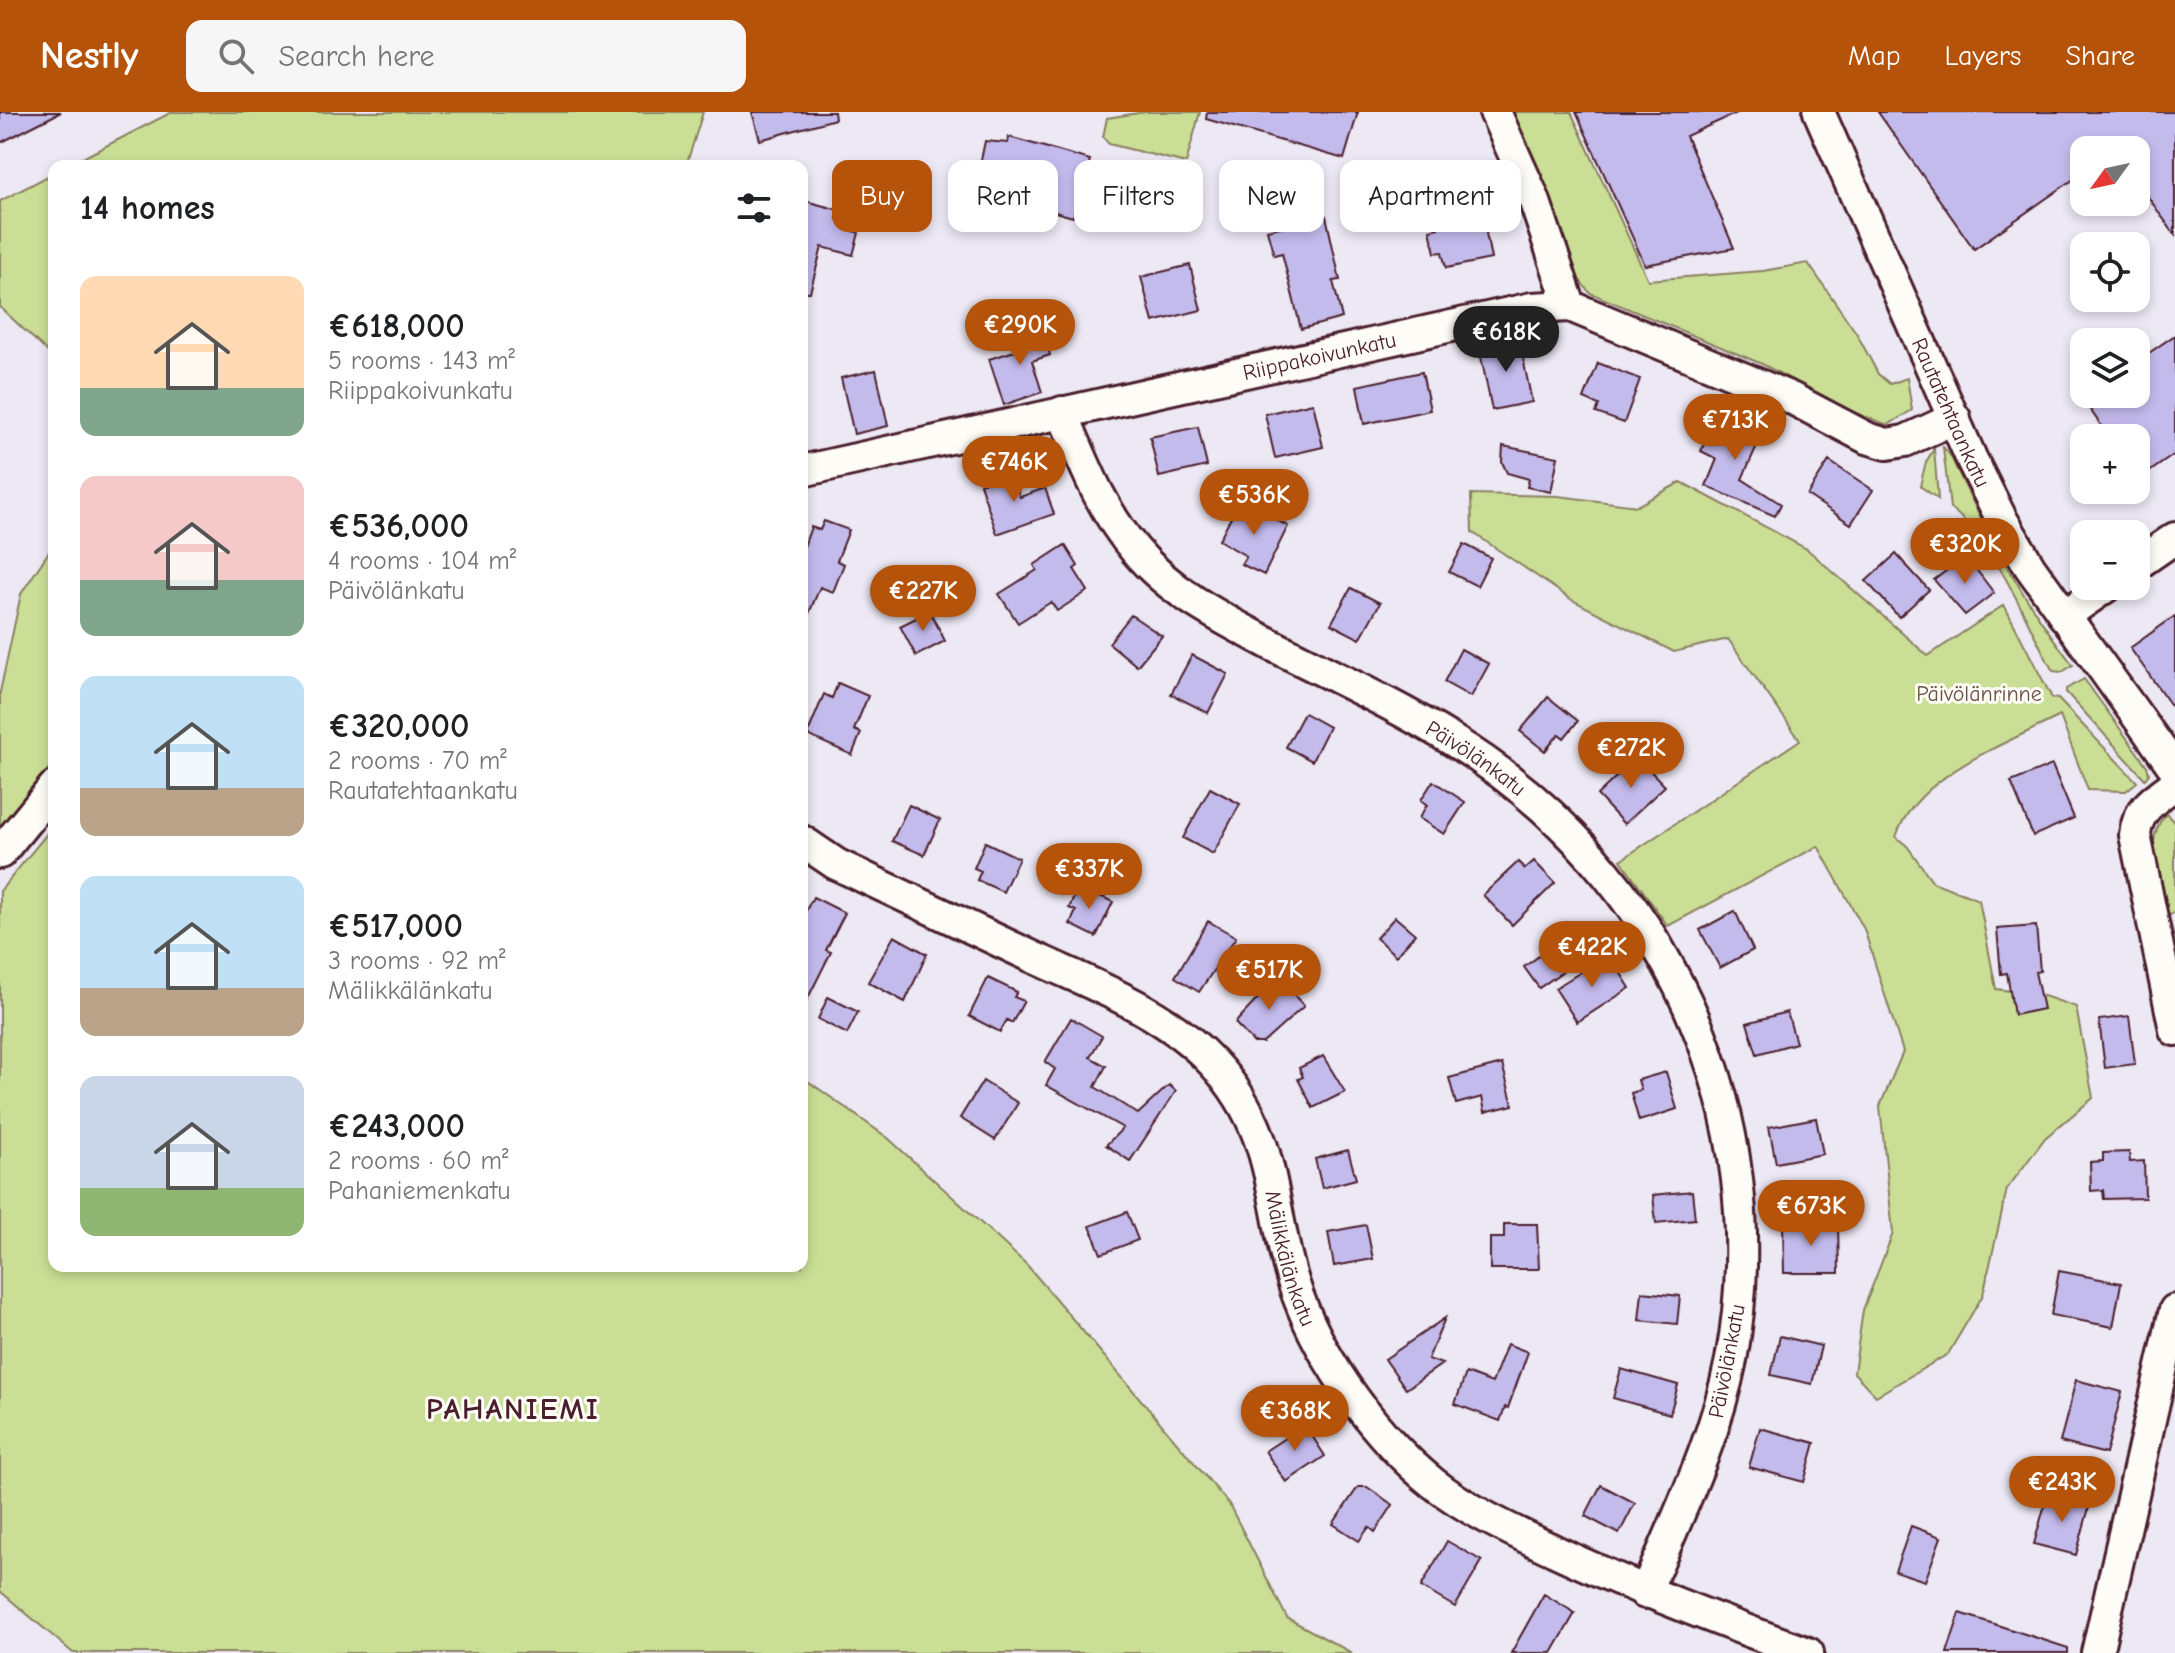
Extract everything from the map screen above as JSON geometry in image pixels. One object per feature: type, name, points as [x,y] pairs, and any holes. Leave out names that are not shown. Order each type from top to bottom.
[{"type":"street","points":[[1495,112],[1534,199],[1570,306]]},
{"type":"street","name":"Rautatehtaankatu","points":[[1819,112],[2001,518],[2064,616],[2175,769]]},
{"type":"street","name":"Riippakoivunkatu","points":[[808,470],[1532,308],[1570,306],[1791,398],[1877,441],[1905,441],[1955,418]]},
{"type":"street","name":"Päivölänkatu","points":[[1062,412],[1105,508],[1157,573],[1223,620],[1428,726],[1514,783],[1576,838],[1612,879],[1672,969],[1711,1063],[1734,1151],[1742,1234],[1740,1286],[1730,1362],[1720,1408],[1645,1593]]},
{"type":"street","points":[[2150,555],[2175,538]]},
{"type":"street","points":[[2064,616],[2087,600]]},
{"type":"street","points":[[2175,784],[2146,805],[2139,817],[2135,835],[2175,1030]]},
{"type":"street","points":[[0,853],[48,794]]},
{"type":"street","name":"Mälikkälänkatu","points":[[808,845],[836,864],[1141,1008],[1189,1040],[1231,1084],[1257,1131],[1268,1159],[1291,1277],[1300,1302],[1336,1370],[1382,1433],[1407,1460],[1467,1507],[1645,1593],[1808,1653]]},
{"type":"street","points":[[2097,1653],[2175,1310]]},
{"type":"green space","points":[[172,112],[703,112],[688,160],[79,160]]},
{"type":"green space","points":[[1145,112],[1200,112],[1187,160],[1174,160],[1109,144],[1103,137],[1107,118]]},
{"type":"green space","points":[[1510,112],[1571,112],[1648,280],[1763,271],[1808,263],[1857,334],[1878,374],[1890,384],[1907,378],[1912,410],[1888,425],[1850,411],[1762,364],[1590,293],[1574,273]]},
{"type":"green space","points":[[48,176],[48,352],[0,307],[0,201]]},
{"type":"green space","points":[[1943,447],[2020,588],[2073,665],[2062,672],[2053,671],[2009,584],[1982,541],[1950,508]]},
{"type":"green space","points":[[1934,449],[1938,499],[1920,486],[1926,462]]},
{"type":"green space","name":"Päivölänrinne","points":[[1681,482],[1807,549],[1928,656],[2004,605],[2052,698],[2058,699],[2137,782],[2126,791],[2088,790],[2060,716],[1990,750],[1942,779],[1922,796],[1907,815],[1896,837],[1907,846],[1933,882],[1979,900],[1996,989],[2041,995],[2076,1007],[2093,1098],[2045,1138],[2007,1189],[1983,1295],[1948,1354],[1876,1396],[1854,1373],[1863,1310],[1893,1233],[1880,1106],[1903,1052],[1864,929],[1818,846],[1668,926],[1621,860],[1800,740],[1728,639],[1674,652],[1572,600],[1472,532],[1471,494],[1558,496],[1637,506]]},
{"type":"green space","points":[[48,553],[48,769],[0,834],[0,692],[21,594]]},
{"type":"green space","points":[[2084,679],[2147,766],[2149,774],[2145,779],[2066,692],[2066,689]]},
{"type":"green space","points":[[2166,814],[2175,823],[2175,912],[2167,917],[2153,850],[2159,825]]},
{"type":"green space","points":[[48,832],[48,1272],[808,1272],[808,1081],[888,1138],[1027,1265],[1229,1504],[1287,1618],[1352,1653],[73,1653],[0,1591],[0,891]]},
{"type":"building","points":[[0,112],[61,112],[0,143]]},
{"type":"building","points":[[752,112],[834,112],[835,119],[760,140]]},
{"type":"building","points":[[1207,112],[1358,112],[1344,159],[1206,119]]},
{"type":"building","points":[[1576,112],[1739,112],[1686,136],[1734,248],[1645,265]]},
{"type":"building","points":[[1878,112],[2175,112],[2175,235],[2150,200],[2150,136],[2070,136],[2070,182],[1974,249]]},
{"type":"building","points":[[1009,137],[1090,160],[1074,160],[1073,217],[1058,213],[1058,160],[981,160],[985,141],[1008,143]]},
{"type":"building","points":[[808,202],[832,208],[832,232],[859,233],[853,255],[822,247],[808,292]]},
{"type":"building","points":[[1324,216],[1340,280],[1333,281],[1342,318],[1301,329],[1282,253],[1274,255],[1268,232],[1324,232]]},
{"type":"building","points":[[1430,232],[1486,232],[1491,259],[1446,268],[1442,252],[1435,253]]},
{"type":"building","points":[[1190,265],[1201,310],[1153,322],[1141,277]]},
{"type":"building","points":[[1041,326],[1050,355],[1032,361],[1042,392],[1004,405],[989,359],[1018,350],[1013,335]]},
{"type":"building","points":[[2175,335],[2175,454],[2150,471],[2150,424],[2100,424],[2089,408],[2150,408],[2150,352]]},
{"type":"building","points":[[1519,339],[1532,402],[1492,410],[1479,347]]},
{"type":"building","points":[[1598,363],[1640,379],[1624,423],[1596,413],[1599,405],[1584,399]]},
{"type":"building","points":[[876,370],[888,426],[854,434],[841,378]]},
{"type":"building","points":[[1422,372],[1430,410],[1364,424],[1357,386]]},
{"type":"building","points":[[1313,403],[1323,447],[1275,458],[1265,414]]},
{"type":"building","points":[[1718,413],[1763,432],[1742,479],[1781,504],[1775,516],[1706,486],[1717,459],[1701,451]]},
{"type":"building","points":[[1198,427],[1207,466],[1159,477],[1150,437]]},
{"type":"building","points":[[1503,446],[1558,457],[1551,492],[1527,487],[1529,479],[1507,473],[1502,462]]},
{"type":"building","points":[[1829,461],[1873,490],[1851,524],[1807,495]]},
{"type":"building","points":[[1011,473],[1020,497],[1045,488],[1054,514],[997,534],[980,484]]},
{"type":"building","points":[[1239,501],[1288,526],[1264,575],[1241,564],[1246,556],[1219,540]]},
{"type":"building","points":[[824,521],[849,530],[837,561],[844,564],[833,592],[820,587],[808,616],[808,535],[811,527],[820,530]]},
{"type":"building","points":[[1464,544],[1491,558],[1477,586],[1449,572]]},
{"type":"building","points":[[1065,545],[1078,566],[1074,569],[1088,591],[1057,611],[1051,602],[1018,623],[999,594],[1037,570],[1034,565]]},
{"type":"building","points":[[1896,554],[1929,590],[1899,617],[1866,581]]},
{"type":"building","points":[[1966,556],[1994,593],[1965,615],[1934,580]]},
{"type":"building","points":[[1351,588],[1380,603],[1360,639],[1331,624]]},
{"type":"building","points":[[930,611],[945,641],[916,656],[900,626]]},
{"type":"building","points":[[1131,615],[1162,636],[1137,666],[1109,643]]},
{"type":"building","points":[[2175,616],[2175,711],[2130,648]]},
{"type":"building","points":[[1461,649],[1489,664],[1471,697],[1444,682]]},
{"type":"building","points":[[1192,655],[1228,674],[1208,713],[1171,694]]},
{"type":"building","points":[[838,683],[868,696],[854,730],[861,733],[852,755],[808,735],[824,694],[832,698]]},
{"type":"building","points":[[1548,697],[1578,721],[1564,738],[1559,734],[1545,751],[1520,731]]},
{"type":"building","points":[[1304,713],[1329,727],[1312,761],[1286,747]]},
{"type":"building","points":[[1637,757],[1665,786],[1624,824],[1597,795]]},
{"type":"building","points":[[2052,765],[2074,818],[2033,836],[2011,782]]},
{"type":"building","points":[[1433,781],[1465,802],[1444,834],[1419,818],[1427,805],[1421,800]]},
{"type":"building","points":[[1210,788],[1240,804],[1213,854],[1183,838]]},
{"type":"building","points":[[909,805],[940,820],[924,855],[892,841]]},
{"type":"building","points":[[985,842],[1019,858],[1003,892],[977,880],[981,871],[974,868]]},
{"type":"building","points":[[1534,861],[1555,883],[1512,925],[1483,895],[1518,862],[1525,869]]},
{"type":"building","points":[[1079,886],[1113,902],[1096,937],[1070,924],[1076,911],[1069,908]]},
{"type":"building","points":[[813,897],[845,913],[826,950],[831,952],[808,998],[808,907]]},
{"type":"building","points":[[1735,911],[1753,950],[1720,968],[1700,930]]},
{"type":"building","points":[[1395,917],[1415,934],[1396,956],[1376,938]]},
{"type":"building","points":[[1208,921],[1236,937],[1199,992],[1175,977]]},
{"type":"building","points":[[2036,926],[2040,971],[2035,972],[2043,1009],[2014,1015],[2007,973],[2001,974],[1997,929]]},
{"type":"building","points":[[894,936],[927,954],[905,1002],[868,982]]},
{"type":"building","points":[[1550,948],[1566,969],[1539,988],[1524,967]]},
{"type":"building","points":[[1604,958],[1610,967],[1615,964],[1630,988],[1577,1022],[1555,988]]},
{"type":"building","points":[[1278,977],[1304,1006],[1263,1043],[1254,1043],[1235,1023]]},
{"type":"building","points":[[988,978],[1017,992],[1014,997],[1024,1001],[1012,1023],[1007,1020],[1000,1032],[969,1016]]},
{"type":"building","points":[[828,997],[858,1012],[847,1034],[818,1019]]},
{"type":"building","points":[[1787,1012],[1796,1043],[1757,1054],[1747,1023]]},
{"type":"building","points":[[2129,1016],[2135,1064],[2105,1068],[2099,1020]]},
{"type":"building","points":[[1071,1018],[1102,1036],[1090,1057],[1106,1066],[1095,1087],[1138,1114],[1169,1085],[1176,1091],[1130,1161],[1106,1145],[1123,1128],[1046,1085],[1055,1069],[1045,1062]]},
{"type":"building","points":[[1323,1056],[1345,1092],[1313,1108],[1298,1079],[1303,1077],[1299,1068]]},
{"type":"building","points":[[1502,1064],[1513,1105],[1485,1112],[1482,1097],[1456,1104],[1449,1078]]},
{"type":"building","points":[[1666,1072],[1677,1109],[1639,1121],[1631,1093],[1641,1090],[1638,1080]]},
{"type":"building","points":[[983,1081],[1018,1103],[995,1140],[960,1118]]},
{"type":"building","points":[[1816,1118],[1823,1154],[1776,1163],[1769,1127]]},
{"type":"building","points":[[1348,1150],[1356,1179],[1322,1188],[1315,1159]]},
{"type":"building","points":[[2129,1152],[2130,1162],[2144,1161],[2145,1198],[2104,1199],[2103,1190],[2091,1191],[2090,1162],[2103,1161],[2103,1153]]},
{"type":"building","points":[[1692,1191],[1695,1219],[1656,1223],[1653,1195]]},
{"type":"building","points":[[1127,1212],[1138,1240],[1101,1254],[1090,1226]]},
{"type":"building","points":[[1838,1223],[1839,1273],[1784,1273],[1783,1224]]},
{"type":"building","points":[[1504,1224],[1537,1224],[1539,1269],[1490,1269],[1490,1238],[1504,1238]]},
{"type":"building","points":[[1366,1225],[1373,1259],[1334,1266],[1328,1232]]},
{"type":"building","points":[[2059,1271],[2121,1283],[2113,1327],[2051,1315]]},
{"type":"building","points":[[1642,1292],[1680,1296],[1677,1324],[1639,1320]]},
{"type":"building","points":[[1445,1318],[1428,1359],[1442,1364],[1406,1389],[1385,1359]]},
{"type":"building","points":[[1780,1336],[1821,1346],[1812,1384],[1771,1375]]},
{"type":"building","points":[[1507,1344],[1528,1352],[1508,1408],[1505,1407],[1500,1421],[1455,1404],[1466,1373],[1492,1383]]},
{"type":"building","points":[[1621,1369],[1678,1385],[1670,1414],[1613,1398]]},
{"type":"building","points":[[2076,1380],[2122,1392],[2106,1454],[2060,1442]]},
{"type":"building","points":[[1305,1425],[1325,1456],[1286,1482],[1265,1451]]},
{"type":"building","points":[[1760,1428],[1815,1443],[1804,1482],[1749,1467]]},
{"type":"building","points":[[1601,1485],[1635,1503],[1619,1534],[1585,1516]]},
{"type":"building","points":[[1358,1487],[1367,1487],[1393,1505],[1375,1532],[1369,1527],[1359,1541],[1333,1524]]},
{"type":"building","points":[[2048,1493],[2090,1504],[2076,1555],[2034,1544]]},
{"type":"building","points":[[1911,1526],[1941,1537],[1925,1581],[1895,1571]]},
{"type":"building","points":[[1447,1541],[1482,1561],[1455,1607],[1421,1587]]},
{"type":"building","points":[[1544,1594],[1575,1613],[1552,1653],[1511,1653]]},
{"type":"building","points":[[1960,1613],[2068,1648],[2068,1653],[1947,1653]]},
{"type":"district","name":"PAHANIEMI","points":[[513,1409]]}]
